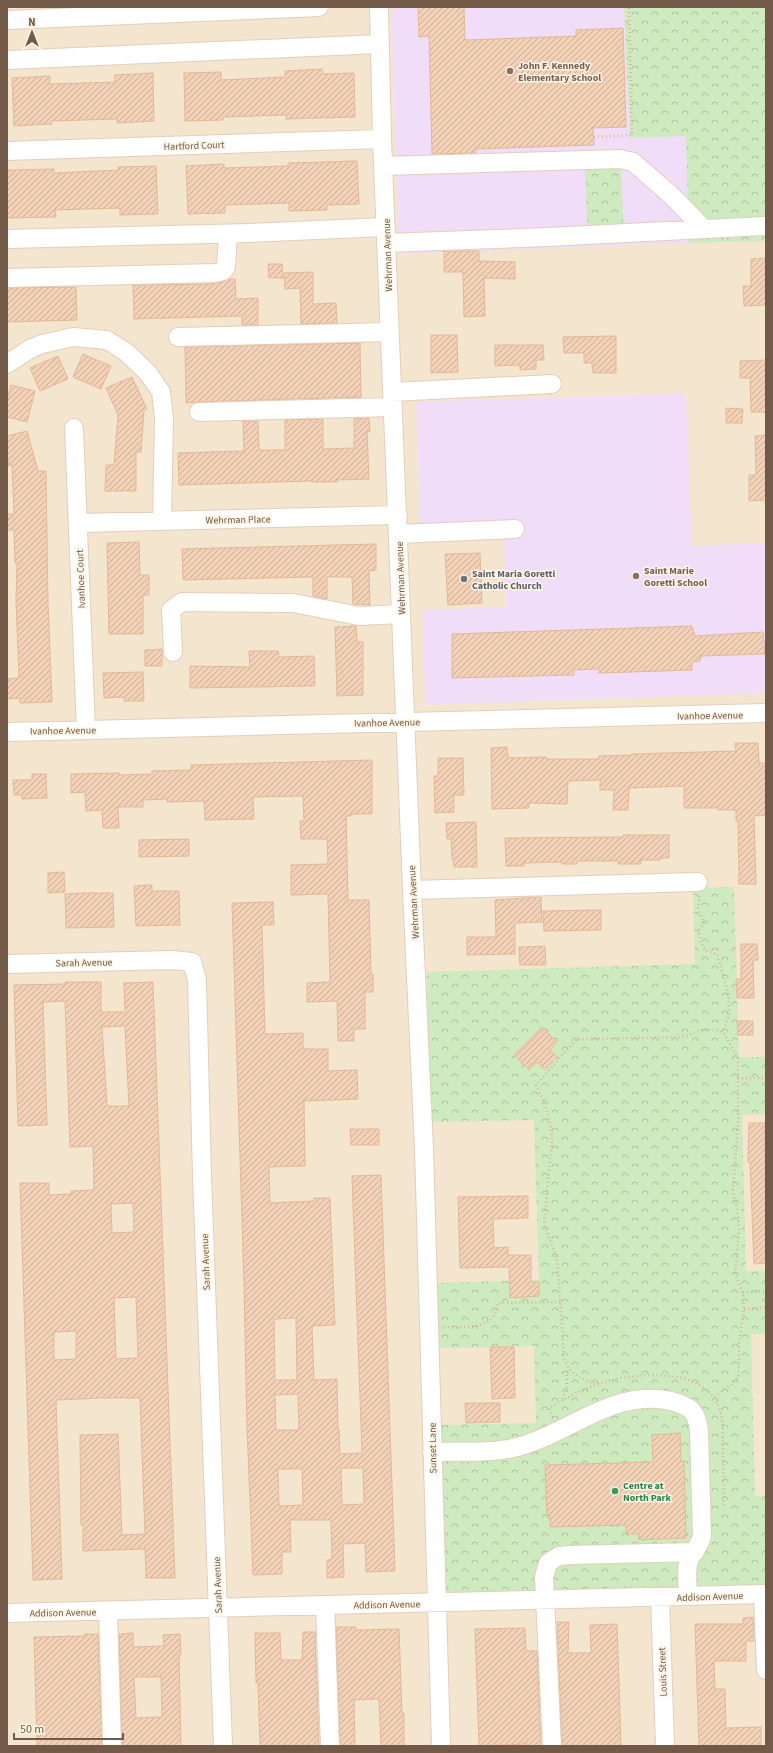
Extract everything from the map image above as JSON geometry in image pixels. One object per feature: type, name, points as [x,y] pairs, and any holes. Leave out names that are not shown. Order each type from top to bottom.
[{"type":"street","points":[[7,20],[319,7]]},
{"type":"street","name":"Wehrman Avenue","points":[[380,7],[383,166],[424,1149]]},
{"type":"street","points":[[7,60],[380,44]]},
{"type":"street","name":"Hartford Court","points":[[7,151],[382,139]]},
{"type":"street","points":[[383,166],[620,159],[633,162],[672,196],[704,229]]},
{"type":"street","points":[[7,239],[228,234],[548,237],[766,226]]},
{"type":"street","points":[[7,278],[216,273],[223,271],[226,268],[228,234]]},
{"type":"street","points":[[178,338],[390,332]]},
{"type":"street","points":[[7,364],[30,349],[42,344],[73,338],[107,340],[126,352],[148,373],[161,392],[164,418],[162,521]]},
{"type":"street","points":[[199,412],[393,400],[552,384]]},
{"type":"street","name":"Ivanhoe Court","points":[[74,428],[86,730]]},
{"type":"street","name":"Wehrman Place","points":[[78,523],[398,515]]},
{"type":"street","points":[[398,534],[516,529]]},
{"type":"street","points":[[173,652],[171,610],[182,602],[293,603],[359,616],[401,614]]},
{"type":"street","name":"Ivanhoe Avenue","points":[[7,732],[766,713]]},
{"type":"street","points":[[412,890],[698,882]]},
{"type":"street","name":"Sarah Avenue","points":[[7,964],[172,960],[192,962],[197,980],[202,1184],[223,1746]]},
{"type":"street","name":"Sunset Lane","points":[[424,1149],[440,1746]]},
{"type":"street","points":[[432,1452],[515,1448],[532,1443],[612,1405],[631,1401],[649,1399],[666,1400],[688,1407],[695,1413],[698,1426],[702,1536],[700,1544],[690,1559],[687,1568],[688,1596]]},
{"type":"street","points":[[552,1746],[544,1576],[546,1568],[553,1559],[559,1556],[695,1552]]},
{"type":"street","points":[[764,1594],[766,1670]]},
{"type":"street","name":"Addison Avenue","points":[[7,1613],[764,1594]]},
{"type":"street","name":"Louis Street","points":[[660,1597],[664,1746]]},
{"type":"street","points":[[325,1605],[330,1746]]},
{"type":"street","points":[[108,1610],[112,1746]]},
{"type":"path","points":[[594,136],[632,135],[630,7]]},
{"type":"path","points":[[698,882],[701,892],[698,908],[704,924],[699,930],[700,941],[706,951],[717,954],[729,997],[729,1016],[723,1032]]},
{"type":"path","points":[[562,1401],[567,1387],[567,1367],[562,1349],[561,1302],[557,1259],[544,1224],[552,1141],[551,1127],[544,1101],[536,1085],[578,1039],[685,1037],[699,1030],[711,1028],[723,1032],[738,1058],[738,1123],[733,1192],[738,1214],[739,1230],[735,1274],[742,1293],[744,1309],[739,1342],[740,1366],[738,1377],[732,1385],[714,1398]]},
{"type":"path","points":[[738,1078],[766,1078]]},
{"type":"path","points":[[742,1293],[766,1291]]},
{"type":"path","points":[[429,1327],[468,1326],[482,1324],[491,1320],[496,1314],[498,1303],[561,1302]]},
{"type":"path","points":[[744,1309],[766,1307]]},
{"type":"path","points":[[567,1367],[582,1380],[599,1384]]},
{"type":"shaded area","points":[[7,7],[766,7],[766,1746],[7,1746]]},
{"type":"shaded area","name":"John F. Kennedy Elementary School","points":[[391,7],[624,7],[630,137],[686,136],[689,243],[399,254]]},
{"type":"shaded area","name":"Saint Marie Goretti School","points":[[686,393],[692,546],[766,543],[766,693],[425,705],[422,610],[506,607],[504,539],[421,542],[416,402]]},
{"type":"green space","points":[[624,7],[766,7],[766,241],[689,243],[686,136],[630,138]]},
{"type":"green space","points":[[621,167],[624,239],[588,240],[585,169]]},
{"type":"green space","points":[[734,887],[739,1057],[766,1057],[766,1114],[742,1115],[746,1271],[766,1271],[766,1334],[751,1334],[755,1496],[766,1496],[766,1585],[446,1594],[441,1425],[536,1423],[534,1346],[438,1348],[436,1283],[539,1280],[534,1120],[431,1122],[427,972],[695,964],[693,888]]},
{"type":"building","points":[[418,7],[464,7],[465,40],[576,36],[576,30],[623,28],[626,127],[593,128],[594,145],[476,149],[476,153],[432,154],[429,36],[419,37]]},
{"type":"building","points":[[322,69],[323,74],[354,73],[355,117],[286,119],[286,115],[223,117],[223,120],[185,121],[184,73],[221,72],[221,80],[285,77],[285,71]]},
{"type":"building","points":[[153,73],[154,121],[117,123],[117,119],[51,121],[52,124],[14,126],[12,78],[50,76],[50,84],[115,82],[115,75]]},
{"type":"building","points":[[357,161],[359,204],[327,205],[327,210],[289,211],[289,203],[225,205],[225,213],[188,214],[186,166],[224,164],[224,168],[288,166],[288,163]]},
{"type":"building","points":[[156,166],[158,214],[120,215],[120,208],[55,210],[56,217],[7,218],[7,170],[54,169],[54,173],[119,170],[118,167]]},
{"type":"building","points":[[444,251],[479,251],[479,261],[515,262],[515,279],[484,278],[485,316],[464,317],[463,272],[444,272]]},
{"type":"building","points":[[766,258],[766,305],[744,306],[743,286],[751,286],[751,259]]},
{"type":"building","points":[[268,264],[282,264],[283,278],[269,278]]},
{"type":"building","points":[[313,272],[313,304],[336,303],[337,323],[301,324],[300,288],[285,289],[284,273]]},
{"type":"building","points":[[229,279],[235,279],[236,299],[258,298],[258,325],[242,325],[242,316],[134,319],[133,285],[215,284]]},
{"type":"building","points":[[76,287],[77,320],[7,322],[7,288]]},
{"type":"building","points":[[431,335],[457,335],[458,372],[431,373]]},
{"type":"building","points":[[616,336],[616,373],[593,373],[592,363],[584,363],[584,353],[564,353],[563,337]]},
{"type":"building","points":[[360,343],[361,397],[186,403],[185,347]]},
{"type":"building","points":[[495,345],[543,345],[544,360],[536,360],[536,369],[520,370],[520,365],[495,366]]},
{"type":"building","points":[[83,354],[111,366],[101,389],[73,377]]},
{"type":"building","points":[[58,356],[68,379],[40,391],[30,368]]},
{"type":"building","points":[[766,360],[766,412],[751,412],[750,378],[740,378],[740,361]]},
{"type":"building","points":[[132,377],[147,409],[144,410],[141,452],[136,452],[136,491],[105,491],[106,465],[114,465],[118,415],[106,388]]},
{"type":"building","points":[[11,385],[35,391],[27,422],[7,417],[7,400]]},
{"type":"building","points":[[726,408],[743,409],[742,423],[726,423]]},
{"type":"building","points":[[369,418],[370,431],[367,432],[369,479],[337,480],[337,482],[312,481],[179,485],[178,453],[244,451],[243,421],[258,421],[259,450],[285,450],[285,420],[323,419],[323,449],[354,448],[354,419]]},
{"type":"building","points":[[27,431],[38,471],[46,471],[48,604],[52,702],[20,703],[20,698],[7,699],[7,679],[19,678],[16,600],[17,563],[15,563],[14,530],[7,530],[7,514],[14,514],[12,465],[9,466],[7,456],[7,436]]},
{"type":"building","points":[[766,435],[766,500],[749,501],[749,475],[756,475],[755,436]]},
{"type":"building","points":[[139,542],[140,575],[149,575],[149,595],[143,595],[143,634],[109,634],[107,543]]},
{"type":"building","points":[[376,544],[376,570],[369,571],[370,605],[353,604],[352,577],[327,577],[327,599],[313,596],[313,577],[183,580],[182,549]]},
{"type":"building","name":"Saint Maria Goretti Catholic Church","points":[[480,553],[482,603],[448,605],[445,554]]},
{"type":"building","points":[[356,626],[357,642],[363,642],[363,695],[337,696],[335,627]]},
{"type":"building","points":[[692,626],[695,636],[763,632],[765,654],[701,656],[700,661],[692,662],[692,670],[599,673],[599,669],[574,670],[574,675],[452,678],[452,634]]},
{"type":"building","points":[[162,649],[162,666],[145,666],[145,650]]},
{"type":"building","points":[[249,651],[278,651],[279,657],[314,656],[315,686],[190,688],[190,666],[250,667]]},
{"type":"building","points":[[143,672],[144,701],[124,701],[124,697],[104,698],[103,673]]},
{"type":"building","points":[[735,743],[758,743],[759,763],[766,763],[766,815],[754,816],[756,884],[739,884],[738,821],[736,821],[736,810],[718,810],[718,808],[684,808],[684,786],[629,788],[628,810],[613,810],[614,790],[600,790],[600,780],[568,781],[567,804],[529,803],[529,808],[492,809],[491,748],[507,747],[508,758],[546,757],[546,759],[599,759],[599,756],[632,754],[736,751]]},
{"type":"building","points":[[438,758],[463,758],[464,795],[454,795],[454,812],[435,813],[434,776],[438,776]]},
{"type":"building","points":[[372,760],[372,814],[351,814],[351,816],[346,816],[348,900],[369,900],[371,974],[373,974],[373,992],[365,992],[365,1029],[354,1029],[354,1041],[338,1041],[337,1001],[307,1002],[307,983],[330,982],[328,894],[291,895],[291,865],[328,864],[327,839],[301,839],[300,821],[304,821],[303,796],[253,797],[254,819],[205,820],[204,801],[167,802],[167,799],[143,800],[143,807],[118,807],[119,828],[103,828],[102,810],[86,811],[85,792],[71,793],[71,774],[152,774],[152,771],[191,770],[191,765]]},
{"type":"building","points":[[32,774],[46,774],[47,798],[22,799],[22,795],[14,795],[13,780],[32,780]]},
{"type":"building","points":[[476,822],[477,867],[454,867],[451,839],[447,839],[446,823]]},
{"type":"building","points":[[623,835],[669,835],[669,858],[660,858],[660,860],[641,860],[641,864],[618,864],[618,861],[577,861],[577,864],[562,864],[562,862],[524,863],[524,866],[506,866],[505,838],[623,837]]},
{"type":"building","points":[[189,839],[189,856],[139,857],[139,840]]},
{"type":"building","points":[[64,872],[65,892],[48,893],[48,873]]},
{"type":"building","points":[[152,885],[152,891],[179,891],[180,925],[136,926],[134,886]]},
{"type":"building","points":[[113,893],[114,927],[66,928],[65,894]]},
{"type":"building","points":[[541,897],[542,922],[515,923],[515,954],[467,955],[467,937],[496,937],[495,900]]},
{"type":"building","points":[[273,902],[274,925],[262,925],[265,1034],[303,1033],[303,1049],[328,1049],[328,1071],[357,1070],[358,1099],[304,1101],[305,1166],[269,1167],[270,1203],[314,1201],[314,1198],[330,1198],[335,1325],[312,1326],[314,1380],[337,1379],[340,1454],[362,1453],[352,1176],[381,1175],[395,1571],[366,1572],[365,1543],[343,1544],[344,1577],[327,1578],[327,1560],[332,1559],[331,1520],[290,1520],[291,1552],[282,1552],[282,1574],[253,1575],[247,1427],[232,903]],"holes":[[[296,1318],[297,1380],[275,1380],[274,1319]],[[298,1394],[299,1430],[276,1430],[275,1395]],[[341,1468],[363,1468],[364,1504],[342,1505]],[[278,1469],[302,1469],[303,1505],[279,1506]]]},
{"type":"building","points":[[601,910],[601,930],[544,931],[543,911]]},
{"type":"building","points":[[741,944],[757,944],[758,960],[753,960],[754,998],[737,998],[736,979],[741,979]]},
{"type":"building","points":[[545,946],[546,965],[520,965],[519,947]]},
{"type":"building","points":[[65,982],[101,982],[101,1012],[125,1012],[124,983],[153,982],[175,1578],[146,1578],[145,1549],[83,1551],[83,1525],[81,1525],[80,1435],[118,1434],[122,1535],[145,1534],[140,1398],[101,1398],[56,1400],[62,1579],[33,1580],[20,1183],[49,1183],[49,1195],[71,1194],[71,1191],[94,1190],[93,1146],[70,1147],[65,1001],[43,1002],[47,1125],[18,1126],[14,985],[65,984]],"holes":[[[125,1026],[129,1106],[107,1106],[102,1027]],[[133,1203],[134,1232],[112,1233],[111,1204]],[[136,1297],[138,1358],[116,1359],[114,1298]],[[76,1331],[76,1359],[54,1360],[54,1332]]]},
{"type":"building","points":[[737,1021],[753,1021],[753,1035],[738,1035]]},
{"type":"building","points":[[542,1027],[557,1042],[550,1050],[557,1057],[545,1069],[537,1062],[529,1070],[514,1055]]},
{"type":"building","points":[[749,1123],[765,1123],[766,1263],[754,1264],[750,1162],[748,1162]]},
{"type":"building","points":[[350,1129],[379,1129],[379,1145],[351,1145]]},
{"type":"building","points":[[528,1196],[528,1218],[493,1219],[494,1248],[508,1247],[508,1255],[531,1255],[531,1282],[539,1282],[539,1296],[510,1298],[509,1267],[460,1268],[458,1197]]},
{"type":"building","points":[[490,1347],[514,1347],[515,1398],[492,1399]]},
{"type":"building","points":[[465,1403],[500,1403],[500,1422],[466,1423]]},
{"type":"building","name":"Centre at North Park","points":[[680,1433],[681,1461],[684,1461],[686,1538],[639,1540],[639,1534],[626,1534],[626,1525],[550,1527],[550,1516],[547,1516],[545,1465],[653,1462],[652,1435]]},
{"type":"building","points":[[753,1617],[754,1641],[746,1641],[746,1661],[714,1661],[715,1689],[725,1689],[726,1728],[761,1727],[761,1746],[699,1746],[695,1624],[743,1624],[743,1618]]},
{"type":"building","points":[[557,1622],[569,1622],[568,1653],[591,1653],[590,1625],[617,1624],[621,1746],[562,1746]]},
{"type":"building","points":[[336,1627],[356,1627],[356,1630],[399,1629],[402,1713],[404,1713],[404,1746],[381,1746],[379,1699],[354,1700],[355,1746],[340,1746]]},
{"type":"building","points":[[525,1628],[526,1651],[537,1651],[541,1746],[528,1746],[528,1744],[479,1746],[475,1629]]},
{"type":"building","points":[[303,1632],[315,1632],[319,1746],[260,1746],[258,1683],[256,1683],[255,1633],[280,1633],[281,1660],[302,1660]]},
{"type":"building","points":[[133,1633],[133,1647],[164,1646],[163,1635],[180,1634],[181,1746],[122,1746],[119,1634]],"holes":[[[134,1677],[161,1677],[162,1717],[136,1718]]]},
{"type":"building","points":[[85,1634],[98,1634],[102,1746],[37,1746],[34,1637],[85,1636]]},
{"type":"place","name":"John F. Kennedy Elementary School","points":[[510,71]]},
{"type":"place","name":"Saint Marie Goretti School","points":[[636,576]]},
{"type":"place","name":"Saint Maria Goretti Catholic Church","points":[[464,579]]},
{"type":"place","name":"Centre at North Park","points":[[615,1491]]}]
